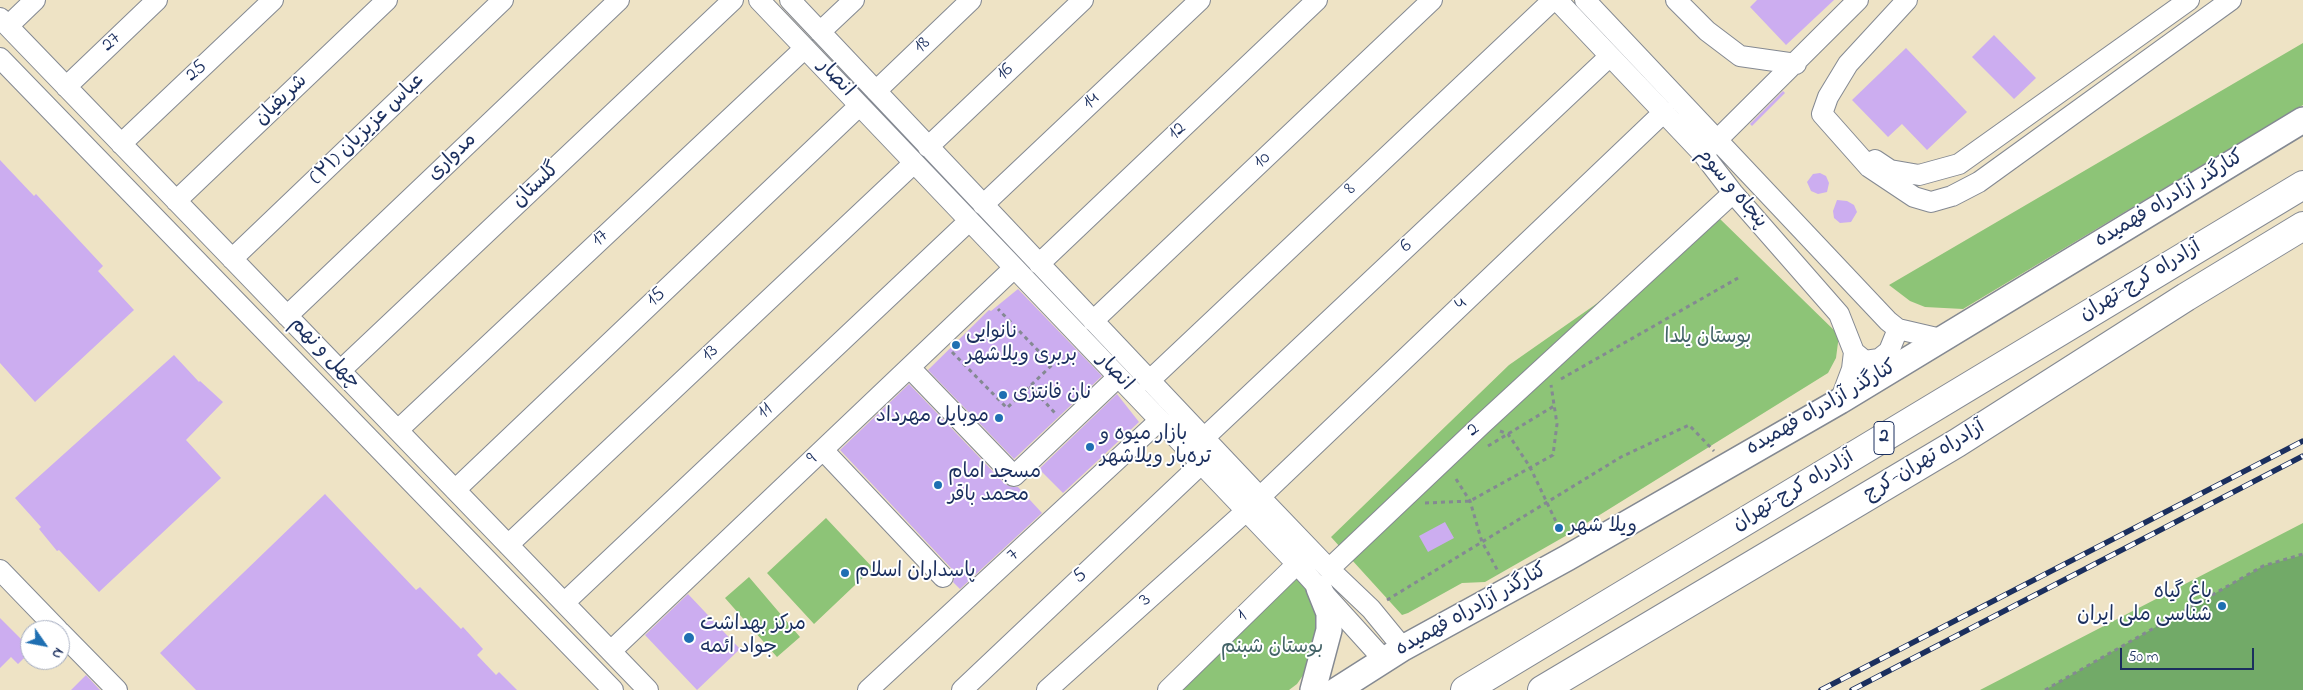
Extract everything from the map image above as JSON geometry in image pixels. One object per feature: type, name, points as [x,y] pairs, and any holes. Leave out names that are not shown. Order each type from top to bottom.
[{"type":"highway","name":"آزادراه کرج-تهران","points":[[1465,690],[2303,184]]},
{"type":"highway","name":"آزادراه تهران-کرج","points":[[1542,690],[1957,443],[2186,297],[2303,226]]},
{"type":"main road","name":"کنارگذر آزادراه فهمیده","points":[[1337,690],[1394,654],[1567,558],[1726,464],[1840,401],[2303,120]]},
{"type":"main road","points":[[1313,690],[1329,630],[1329,613],[1324,579]]},
{"type":"street","points":[[4,22],[35,0]]},
{"type":"street","name":"27","points":[[66,87],[157,0]]},
{"type":"street","name":"25","points":[[121,144],[273,0]]},
{"type":"street","name":"شریفیان","points":[[176,201],[387,0]]},
{"type":"street","name":"عباس عزیزیان (۲۱)","points":[[232,259],[503,0]]},
{"type":"street","name":"مدواری","points":[[287,316],[619,0]]},
{"type":"street","name":"گلستان","points":[[340,371],[733,0]]},
{"type":"street","name":"انصار","points":[[759,0],[1200,465],[1297,564],[1371,609],[1394,654]]},
{"type":"street","name":"انصار","points":[[790,0],[1260,497],[1324,579],[1394,654]]},
{"type":"street","points":[[820,32],[854,0]]},
{"type":"street","name":"18","points":[[876,91],[971,0]]},
{"type":"street","name":"16","points":[[928,147],[1084,0]]},
{"type":"street","name":"14","points":[[983,205],[1200,0]]},
{"type":"street","name":"12","points":[[1039,264],[1317,0]]},
{"type":"street","name":"10","points":[[1093,321],[1432,0]]},
{"type":"street","name":"8","points":[[1149,381],[1552,0]]},
{"type":"street","name":"پنجاه و سوم","points":[[1557,0],[1703,154],[1732,193],[1839,314],[1854,352]]},
{"type":"street","name":"پنجاه و سوم","points":[[1585,0],[1898,330]]},
{"type":"street","points":[[1676,0],[1707,31],[1740,56],[1796,64]]},
{"type":"street","points":[[1703,154],[1796,64],[1858,0]]},
{"type":"street","points":[[1907,0],[1848,64],[1828,97],[1822,114],[1869,167],[1914,197],[1931,202],[1952,196],[1979,182],[2231,0]]},
{"type":"street","points":[[1841,136],[1890,170],[1919,175],[1958,164],[2189,0]]},
{"type":"street","name":"چهل و نهم","points":[[4,22],[648,690]]},
{"type":"street","name":"17","points":[[398,430],[805,48]]},
{"type":"street","name":"6","points":[[1204,438],[1610,56]]},
{"type":"street","name":"چهل و نهم","points":[[0,58],[612,690]]},
{"type":"street","name":"15","points":[[456,490],[860,106]]},
{"type":"street","name":"4","points":[[1260,497],[1664,112]]},
{"type":"street","name":"13","points":[[508,545],[914,163]]},
{"type":"street","name":"2","points":[[1324,579],[1481,424],[1732,193]]},
{"type":"street","name":"11","points":[[564,603],[969,221]]},
{"type":"street","name":"9","points":[[611,652],[1014,268]]},
{"type":"street","points":[[1854,352],[1865,361],[1879,359],[1889,351],[1898,330],[1941,339]]},
{"type":"street","points":[[1840,401],[1852,369],[1854,352]]},
{"type":"street","points":[[910,368],[1014,476],[1118,377]]},
{"type":"street","name":"7","points":[[868,690],[1159,421]]},
{"type":"street","points":[[823,450],[944,577]]},
{"type":"street","name":"5","points":[[962,690],[1200,465]]},
{"type":"street","name":"3","points":[[1047,690],[1245,512]]},
{"type":"street","name":"1","points":[[1168,690],[1297,564]]},
{"type":"street","points":[[0,570],[48,620]]},
{"type":"street","points":[[70,642],[117,690]]},
{"type":"path","points":[[1424,498],[1416,503],[1470,501],[1553,455],[1557,424],[1550,385],[1738,278]]},
{"type":"path","points":[[940,339],[1007,408],[1052,365],[986,295]]},
{"type":"path","points":[[1030,386],[1067,426]]},
{"type":"path","points":[[1486,448],[1554,406]]},
{"type":"path","points":[[1481,424],[1508,434],[1530,467],[1559,528]]},
{"type":"path","points":[[1371,609],[1621,457],[1690,424],[1726,464]]},
{"type":"path","points":[[1448,484],[1456,479],[1459,470]]},
{"type":"path","points":[[1456,479],[1470,501],[1482,542],[1499,574]]},
{"type":"path","points":[[2044,690],[2263,566],[2303,554]]},
{"type":"green space","points":[[2303,43],[2303,105],[1963,309],[1925,307],[1910,301],[1889,285]]},
{"type":"green space","name":"بوستان یلدا","points":[[1719,218],[1839,335],[1836,358],[1828,373],[1569,534],[1485,582],[1462,583],[1402,615],[1331,537],[1509,365]]},
{"type":"green space","points":[[826,518],[873,568],[814,624],[767,573]]},
{"type":"green space","name":"باغ گیاه‌ شناسی ملی ایران","points":[[2303,523],[2303,690],[1980,690]]},
{"type":"green space","name":"باغ گیاه‌ شناسی ملی ایران","points":[[2303,555],[2303,690],[2045,690],[2263,566]]},
{"type":"green space","name":"بوستان شبنم","points":[[1296,573],[1314,596],[1319,633],[1306,671],[1297,684],[1289,690],[1171,690]]},
{"type":"green space","points":[[749,577],[800,637],[777,657],[725,598]]},
{"type":"building","points":[[1757,0],[1834,0],[1786,45],[1750,7]]},
{"type":"building","points":[[1994,35],[2036,78],[2014,99],[1972,57]]},
{"type":"building","points":[[1906,48],[1967,112],[1927,150],[1902,124],[1888,137],[1852,100]]},
{"type":"building","points":[[1783,91],[1785,93],[1752,126],[1750,124]]},
{"type":"building","points":[[0,160],[34,196],[36,194],[103,266],[98,271],[134,310],[35,402],[0,363]]},
{"type":"building","points":[[1820,173],[1826,176],[1829,183],[1827,192],[1818,194],[1811,191],[1807,182],[1813,174]]},
{"type":"building","points":[[1837,200],[1847,201],[1854,205],[1857,212],[1851,222],[1840,223],[1834,218],[1833,211]]},
{"type":"building","points":[[1018,289],[1102,376],[1014,459],[928,370],[989,310],[991,311]]},
{"type":"building","points":[[174,355],[199,382],[223,402],[186,440],[221,478],[99,592],[59,550],[57,551],[39,529],[41,527],[15,498]]},
{"type":"building","name":"مسجد امام محمد باقر","points":[[909,384],[1005,484],[1011,487],[1018,487],[1042,513],[960,589],[953,582],[955,575],[952,569],[840,450]]},
{"type":"building","name":"بازار میوه و تره‌بار ویلاشهر","points":[[1117,394],[1139,422],[1063,493],[1039,469]]},
{"type":"building","points":[[325,494],[416,590],[420,587],[461,629],[463,627],[483,649],[477,655],[496,675],[499,672],[517,690],[196,690],[160,653]]},
{"type":"building","points":[[1445,522],[1454,538],[1428,552],[1419,536]]},
{"type":"building","name":"مرکز بهداشت جواد ائمه","points":[[688,594],[740,649],[697,690],[645,635]]},
{"type":"building","points":[[0,618],[20,638],[20,662],[18,664],[11,657],[0,668]]},
{"type":"building","points":[[86,675],[100,690],[71,690]]},
{"type":"railway","points":[[1821,690],[2303,441]]},
{"type":"railway","points":[[1852,690],[2303,456]]},
{"type":"place","name":"نانوایی بربری ویلاشهر","points":[[956,345]]},
{"type":"place","name":"نان فانتزی","points":[[1003,395]]},
{"type":"place","name":"موبایل مهرداد","points":[[999,418]]},
{"type":"place","name":"بازار میوه و تره‌بار ویلاشهر","points":[[1090,447]]},
{"type":"place","name":"مسجد امام محمد باقر","points":[[938,485]]},
{"type":"place","name":"ویلا شهر","points":[[1559,528]]},
{"type":"place","name":"پاسداران اسلام","points":[[845,573]]},
{"type":"place","name":"باغ گیاه‌ شناسی ملی ایران","points":[[2222,606]]},
{"type":"place","name":"مرکز بهداشت جواد ائمه","points":[[689,638]]}]
